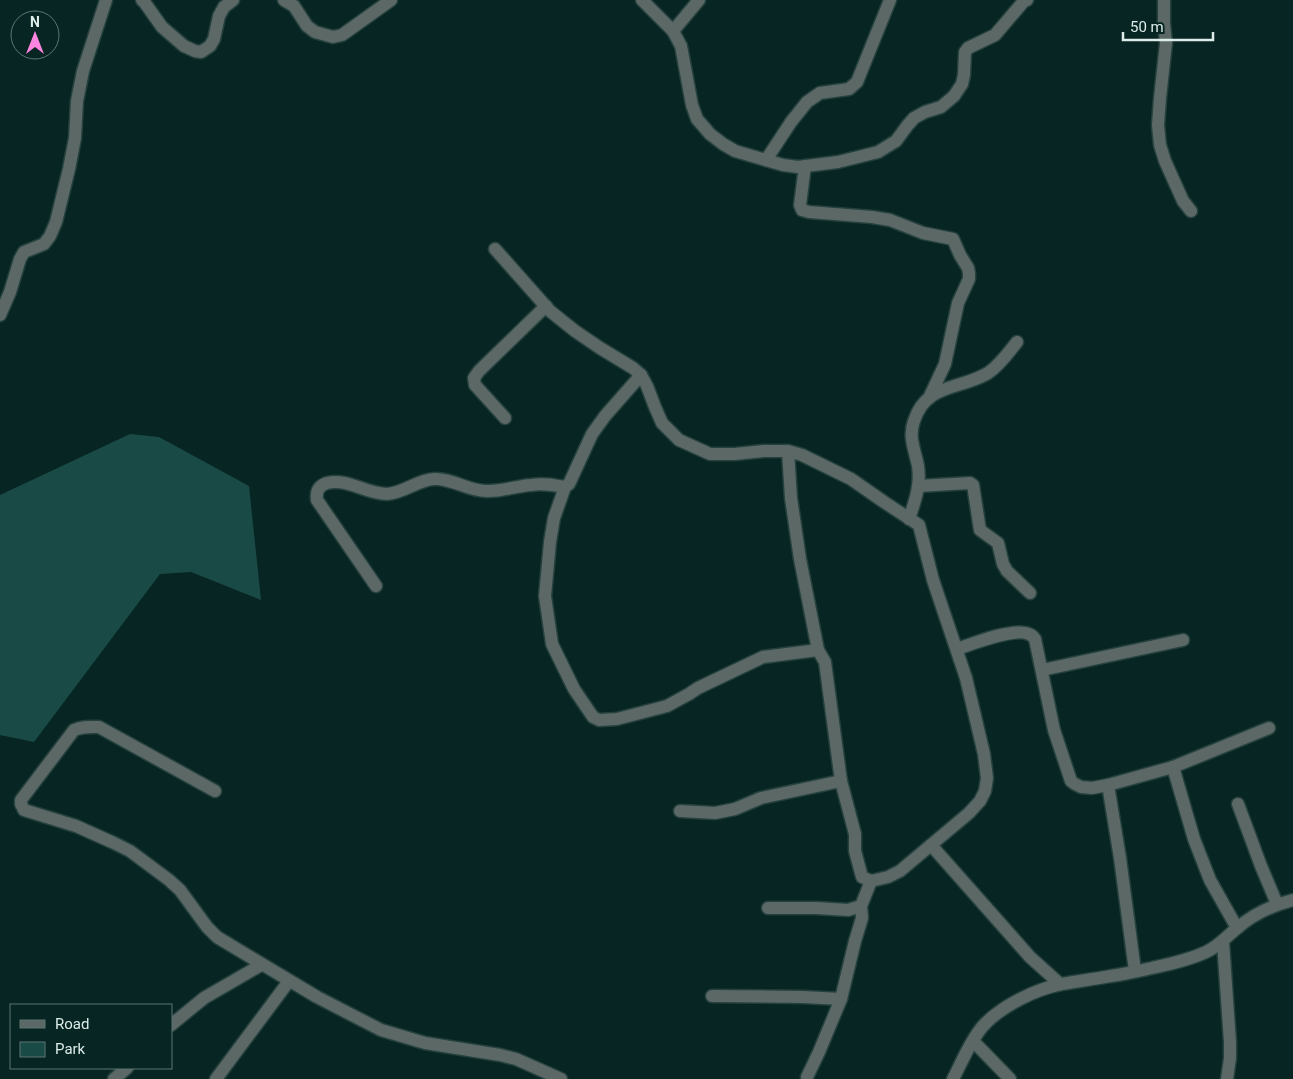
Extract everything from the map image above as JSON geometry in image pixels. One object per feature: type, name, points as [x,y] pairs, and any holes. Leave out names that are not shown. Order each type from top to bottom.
[{"type":"street","points":[[0,315],[24,252],[44,244],[56,222],[69,169],[77,101],[83,71],[106,0]]},
{"type":"street","points":[[142,0],[162,27],[184,46],[201,52],[210,46],[214,39],[219,16],[224,8],[233,0]]},
{"type":"street","points":[[284,0],[294,6],[307,26],[315,32],[333,37],[342,35],[391,0]]},
{"type":"street","points":[[642,0],[673,31],[680,46],[692,105],[697,119],[710,134],[735,151],[783,165],[798,167],[829,164],[878,152],[896,141],[914,118],[946,104],[954,96],[962,84],[965,52],[968,48],[995,35],[1024,1],[1027,0]]},
{"type":"street","points":[[673,31],[699,0]]},
{"type":"street","points":[[766,160],[791,122],[807,102],[820,93],[849,89],[857,82],[890,0]]},
{"type":"street","points":[[1164,0],[1166,44],[1158,125],[1160,145],[1165,161],[1184,201],[1191,211]]},
{"type":"street","points":[[805,166],[800,205],[802,210],[890,220],[923,233],[953,239],[968,268],[969,280],[958,303],[945,364],[929,398]]},
{"type":"street","points":[[495,249],[546,306],[575,332],[641,375],[662,423],[679,440],[710,454],[764,451],[788,452],[802,455],[851,479],[919,525],[933,580],[966,678],[984,754],[987,778],[985,791],[980,801],[969,813],[900,871],[871,881],[862,877],[855,851],[855,834],[841,781],[825,662],[818,650],[800,559],[791,498],[788,452]]},
{"type":"street","points":[[505,418],[474,385],[474,378],[546,306]]},
{"type":"street","points":[[909,518],[918,486],[918,467],[911,436],[913,422],[919,408],[929,398],[944,389],[970,381],[987,373],[998,365],[1017,342]]},
{"type":"street","points":[[641,375],[592,434],[569,484],[565,487],[554,518],[550,542],[546,596],[552,644],[574,689],[593,717],[599,720],[617,719],[667,706],[698,688],[763,657],[818,650]]},
{"type":"street","points":[[376,586],[316,500],[316,493],[320,486],[338,482],[378,493],[389,494],[432,479],[443,480],[472,490],[486,491],[537,484],[565,487]]},
{"type":"street","points":[[918,486],[970,483],[972,485],[980,530],[998,543],[1007,572],[1030,593]]},
{"type":"street","points":[[957,649],[985,639],[1007,634],[1027,633],[1035,638],[1054,730],[1071,781],[1081,787],[1092,788],[1108,785],[1173,767],[1269,728]]},
{"type":"street","points":[[1042,670],[1183,640]]},
{"type":"street","points":[[215,791],[99,728],[86,726],[74,730],[21,800],[21,804],[24,810],[76,826],[130,851],[180,890],[207,927],[217,937],[317,997],[380,1030],[425,1043],[516,1059],[561,1079]]},
{"type":"street","points":[[1173,767],[1194,839],[1210,880],[1237,928]]},
{"type":"street","points":[[680,811],[715,813],[761,798],[841,781]]},
{"type":"street","points":[[1108,785],[1135,971]]},
{"type":"street","points":[[1238,804],[1277,904]]},
{"type":"street","points":[[931,845],[1030,957],[1060,984]]},
{"type":"street","points":[[807,1077],[841,999],[862,918],[861,906],[871,881]]},
{"type":"street","points":[[953,1079],[973,1041],[983,1027],[994,1016],[1016,1001],[1060,984],[1114,976],[1178,962],[1206,952],[1223,942],[1237,928],[1277,904],[1293,900]]},
{"type":"street","points":[[768,908],[848,910],[861,906]]},
{"type":"street","points":[[1223,942],[1230,1042],[1227,1079]]},
{"type":"street","points":[[172,1024],[204,998],[261,964]]},
{"type":"street","points":[[216,1079],[289,981]]},
{"type":"street","points":[[712,996],[841,999]]},
{"type":"street","points":[[973,1041],[1010,1079]]},
{"type":"street","points":[[114,1079],[126,1069]]},
{"type":"green space","points":[[130,434],[159,437],[249,486],[261,600],[191,572],[160,574],[34,742],[0,735],[0,495]]}]
